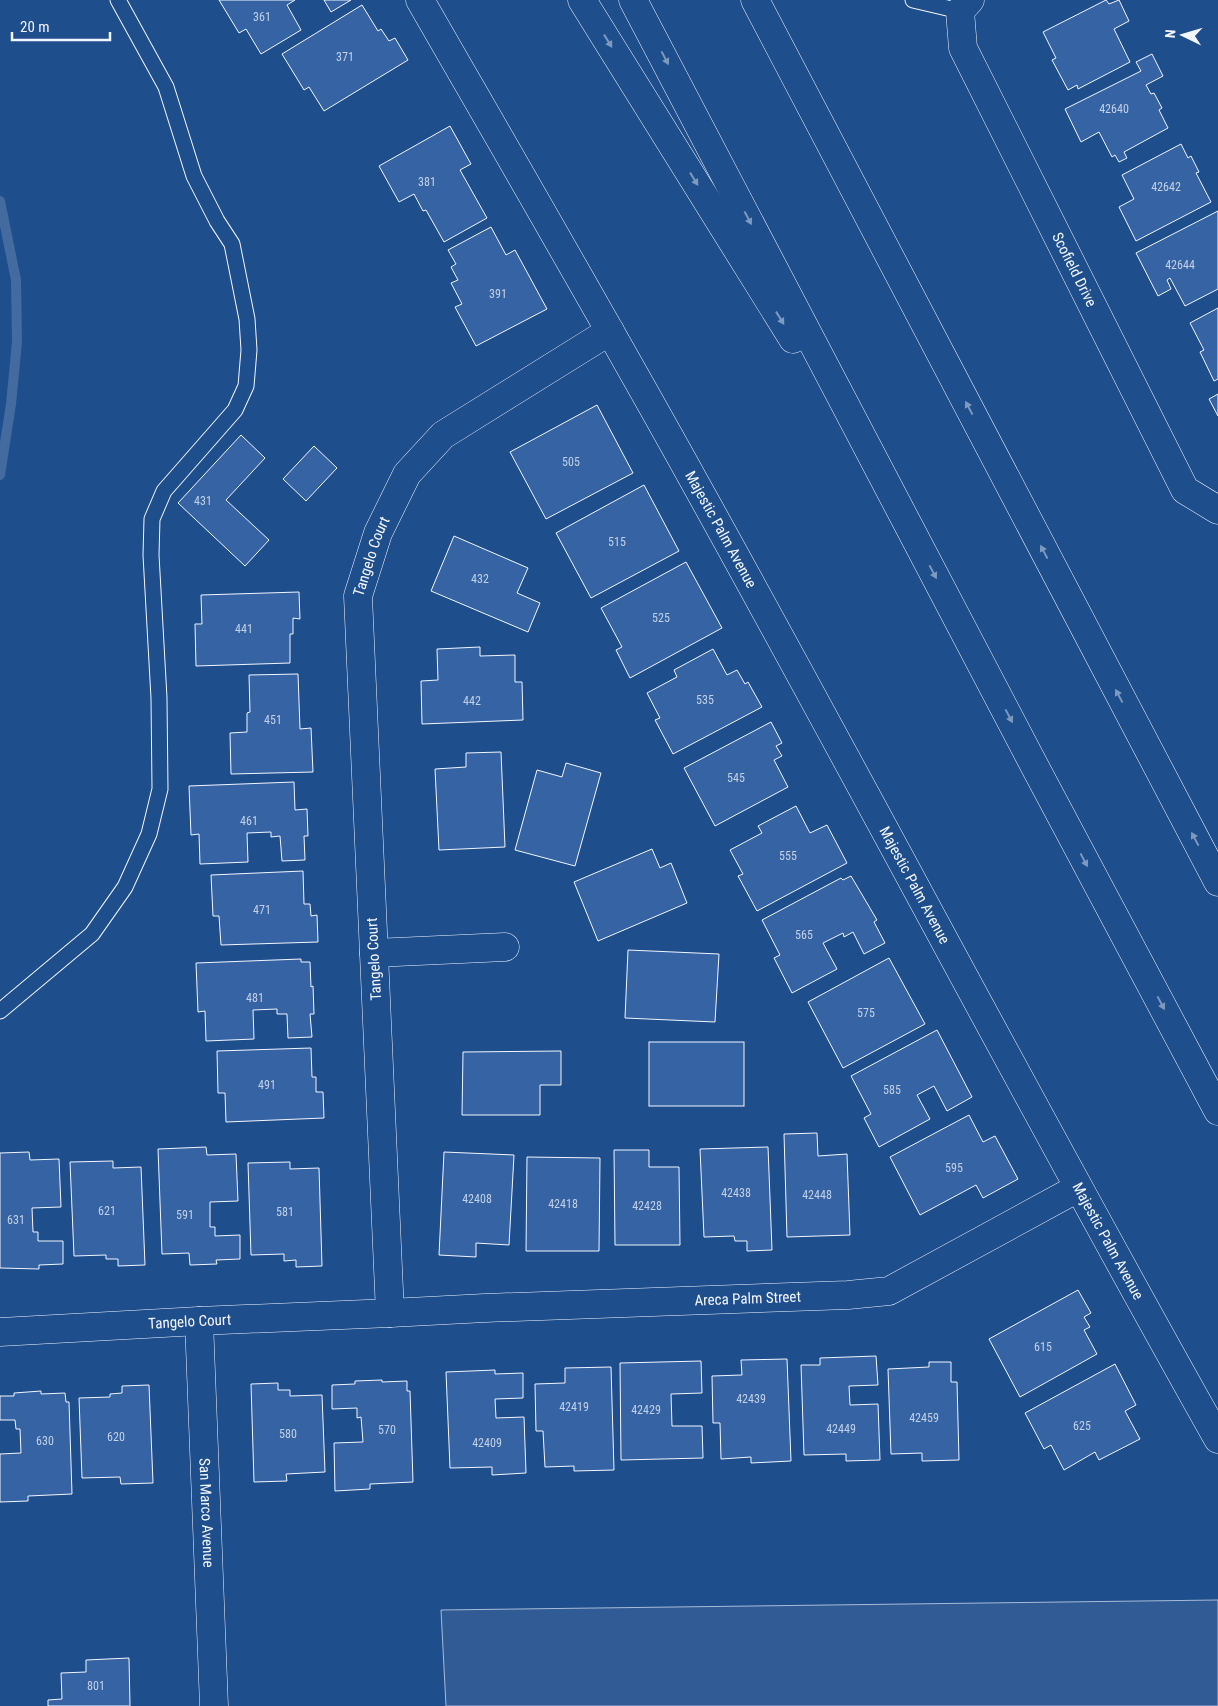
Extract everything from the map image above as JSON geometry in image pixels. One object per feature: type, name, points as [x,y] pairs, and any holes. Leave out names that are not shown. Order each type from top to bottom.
[{"type":"main road","name":"Majestic Palm Avenue","points":[[420,0],[705,501],[1078,1188],[1218,1439]]},
{"type":"main road","points":[[582,0],[911,529]]},
{"type":"main road","points":[[633,0],[1218,1111]]},
{"type":"main road","points":[[755,0],[1218,882]]},
{"type":"main road","points":[[769,0],[830,142]]},
{"type":"main road","name":"Scofield Drive","points":[[965,5],[963,48],[1185,490],[1218,510]]},
{"type":"main road","name":"Tangelo Court","points":[[0,1332],[199,1320],[390,1313],[358,596],[378,532],[407,474],[442,435],[610,331]]},
{"type":"main road","points":[[374,952],[505,947]]},
{"type":"main road","name":"Areca Palm Street","points":[[390,1313],[848,1296],[889,1291],[1078,1188]]},
{"type":"main road","name":"San Marco Avenue","points":[[199,1320],[214,1706]]},
{"type":"lane","points":[[0,1011],[92,934],[125,887],[149,834],[160,789],[159,698],[150,555],[152,519],[164,491],[234,410],[246,386],[249,350],[247,319],[232,244],[216,221],[194,176],[166,87],[118,0]]},
{"type":"lane","points":[[913,0],[965,5]]},
{"type":"shaded area","points":[[1218,1600],[1218,1706],[446,1706],[441,1610]]},
{"type":"building","points":[[219,0],[295,0],[287,5],[301,30],[261,54],[246,29],[239,33]]},
{"type":"building","points":[[324,0],[351,0],[331,12]]},
{"type":"building","points":[[1106,0],[1109,4],[1119,0],[1129,21],[1114,29],[1130,62],[1078,89],[1077,85],[1068,90],[1052,60],[1056,58],[1043,32]]},
{"type":"building","points":[[362,5],[378,31],[381,29],[389,41],[395,38],[408,60],[324,111],[309,87],[304,90],[282,54]]},
{"type":"building","points":[[1152,54],[1163,76],[1146,85],[1151,94],[1154,93],[1162,108],[1159,110],[1168,128],[1124,152],[1127,158],[1119,162],[1115,155],[1112,157],[1099,132],[1081,142],[1065,109],[1141,71],[1136,62]]},
{"type":"building","points":[[450,126],[471,164],[460,170],[487,218],[444,242],[426,210],[423,211],[414,194],[399,202],[379,166]]},
{"type":"building","points":[[1181,144],[1188,158],[1191,156],[1199,172],[1196,173],[1211,202],[1136,241],[1119,207],[1134,199],[1122,175]]},
{"type":"building","points":[[1218,211],[1218,289],[1185,306],[1170,278],[1167,280],[1171,289],[1158,296],[1136,253]]},
{"type":"building","points":[[491,227],[506,255],[515,250],[547,309],[476,346],[455,307],[462,304],[451,283],[458,280],[451,267],[456,264],[448,250]]},
{"type":"building","points":[[1218,308],[1218,379],[1214,381],[1200,352],[1204,350],[1190,323]]},
{"type":"building","points":[[1218,394],[1218,416],[1209,399]]},
{"type":"building","points":[[597,405],[633,473],[546,519],[510,452]]},
{"type":"building","points":[[241,435],[265,458],[226,500],[269,540],[245,566],[178,503]]},
{"type":"building","points":[[314,446],[337,468],[306,501],[283,479]]},
{"type":"building","points":[[644,485],[679,551],[591,598],[556,533]]},
{"type":"building","points":[[454,536],[528,568],[517,593],[540,603],[528,632],[431,591]]},
{"type":"building","points":[[686,562],[722,628],[630,678],[616,650],[622,647],[601,608]]},
{"type":"building","points":[[299,592],[300,619],[293,618],[293,634],[290,634],[290,663],[196,666],[195,624],[202,624],[201,595]]},
{"type":"building","points":[[480,647],[480,656],[515,655],[515,682],[522,682],[523,720],[422,724],[421,681],[438,680],[437,649]]},
{"type":"building","points":[[713,649],[727,675],[737,670],[745,684],[748,682],[762,707],[673,754],[655,720],[660,718],[647,693],[677,677],[674,670]]},
{"type":"building","points":[[298,674],[300,729],[311,728],[313,772],[231,774],[230,733],[247,732],[247,713],[250,712],[249,675]]},
{"type":"building","points":[[771,722],[782,743],[776,746],[782,756],[774,760],[788,787],[715,826],[684,768]]},
{"type":"building","points":[[501,752],[505,847],[439,850],[435,769],[466,767],[466,753]]},
{"type":"building","points":[[566,763],[601,773],[575,866],[515,850],[537,770],[562,777]]},
{"type":"building","points":[[294,782],[295,810],[307,809],[308,836],[304,836],[305,860],[282,861],[280,836],[271,837],[271,832],[247,833],[248,862],[200,864],[199,834],[191,835],[189,786]]},
{"type":"building","points":[[796,806],[810,833],[827,825],[847,863],[757,911],[738,876],[743,874],[730,850],[762,833],[758,826]]},
{"type":"building","points":[[652,849],[660,868],[671,863],[687,903],[598,941],[574,882]]},
{"type":"building","points":[[303,871],[304,904],[310,904],[311,916],[317,915],[318,942],[221,945],[219,916],[213,916],[211,875]]},
{"type":"building","points":[[851,876],[877,920],[874,922],[885,943],[864,954],[853,932],[844,937],[843,933],[823,943],[837,969],[792,993],[774,958],[780,955],[762,920],[841,878],[843,880]]},
{"type":"building","points":[[628,950],[719,954],[715,1022],[625,1018]]},
{"type":"building","points":[[889,958],[925,1024],[843,1068],[808,1002]]},
{"type":"building","points":[[301,959],[301,962],[310,962],[314,1014],[310,1014],[312,1037],[288,1038],[287,1014],[277,1014],[277,1009],[253,1010],[254,1039],[206,1041],[205,1011],[198,1012],[196,963]]},
{"type":"building","points":[[937,1030],[972,1097],[947,1111],[934,1086],[917,1095],[930,1119],[879,1147],[864,1118],[871,1114],[851,1076]]},
{"type":"building","points":[[649,1042],[744,1042],[744,1106],[649,1106]]},
{"type":"building","points":[[311,1048],[312,1077],[316,1077],[316,1092],[323,1092],[324,1118],[226,1122],[225,1093],[218,1093],[217,1051]]},
{"type":"building","points":[[561,1051],[561,1085],[540,1085],[540,1115],[462,1115],[463,1052]]},
{"type":"building","points":[[969,1115],[983,1142],[995,1136],[1018,1179],[983,1198],[976,1185],[920,1215],[890,1157]]},
{"type":"building","points":[[817,1133],[818,1156],[847,1154],[850,1235],[787,1237],[784,1134]]},
{"type":"building","points":[[206,1147],[207,1155],[236,1154],[238,1201],[210,1202],[210,1227],[215,1227],[215,1236],[240,1235],[240,1259],[216,1260],[217,1264],[190,1265],[189,1253],[162,1254],[158,1149]]},
{"type":"building","points":[[768,1147],[772,1250],[747,1251],[747,1241],[735,1241],[734,1236],[704,1237],[700,1149]]},
{"type":"building","points":[[614,1150],[649,1150],[649,1167],[679,1167],[680,1245],[615,1245]]},
{"type":"building","points":[[29,1152],[30,1160],[59,1159],[61,1207],[32,1208],[33,1232],[38,1232],[38,1241],[63,1241],[63,1264],[39,1265],[39,1269],[0,1268],[0,1153]]},
{"type":"building","points":[[444,1152],[514,1155],[509,1245],[476,1243],[476,1257],[439,1255]]},
{"type":"building","points":[[527,1157],[600,1158],[599,1251],[526,1251]]},
{"type":"building","points":[[113,1161],[113,1168],[141,1167],[145,1265],[118,1266],[118,1259],[106,1259],[106,1255],[74,1256],[70,1162]]},
{"type":"building","points":[[290,1162],[290,1169],[319,1168],[322,1266],[296,1267],[296,1260],[284,1261],[284,1254],[251,1255],[248,1163]]},
{"type":"building","points":[[1078,1290],[1091,1313],[1084,1317],[1090,1327],[1084,1330],[1097,1354],[1020,1397],[989,1339]]},
{"type":"building","points":[[876,1356],[878,1385],[849,1386],[850,1405],[878,1404],[880,1460],[846,1461],[846,1454],[804,1455],[801,1365],[820,1365],[820,1358]]},
{"type":"building","points":[[787,1359],[791,1461],[751,1463],[751,1457],[721,1459],[720,1423],[713,1423],[712,1376],[742,1375],[741,1360]]},
{"type":"building","points":[[701,1361],[702,1393],[671,1394],[672,1426],[702,1426],[703,1458],[621,1460],[620,1363]]},
{"type":"building","points":[[929,1362],[951,1362],[951,1382],[957,1382],[959,1460],[922,1461],[922,1453],[891,1454],[888,1369],[929,1367]]},
{"type":"building","points":[[1115,1364],[1136,1405],[1125,1411],[1140,1439],[1099,1460],[1095,1452],[1064,1470],[1051,1445],[1044,1449],[1025,1413]]},
{"type":"building","points":[[611,1367],[614,1470],[574,1471],[574,1466],[545,1467],[543,1431],[536,1431],[535,1384],[565,1383],[565,1368]]},
{"type":"building","points":[[495,1370],[495,1374],[523,1373],[523,1398],[495,1399],[496,1418],[524,1417],[526,1473],[492,1475],[492,1467],[450,1468],[446,1372]]},
{"type":"building","points":[[382,1380],[382,1382],[407,1381],[407,1391],[410,1391],[413,1482],[370,1484],[370,1489],[335,1491],[334,1443],[363,1442],[361,1417],[357,1418],[357,1408],[332,1409],[332,1385],[355,1384],[355,1381]]},
{"type":"building","points":[[278,1383],[278,1390],[290,1390],[290,1396],[322,1395],[325,1472],[286,1474],[287,1481],[254,1482],[251,1384]]},
{"type":"building","points":[[149,1385],[153,1483],[121,1484],[120,1477],[82,1478],[79,1398],[110,1397],[110,1394],[122,1393],[122,1386]]},
{"type":"building","points":[[41,1391],[41,1394],[65,1393],[66,1402],[69,1402],[72,1494],[28,1496],[28,1501],[0,1502],[0,1454],[21,1453],[20,1429],[16,1429],[15,1420],[0,1420],[0,1396],[14,1396],[14,1393]]},
{"type":"building","points":[[129,1658],[130,1706],[48,1706],[48,1700],[62,1699],[61,1673],[86,1672],[86,1660]]},
{"type":"waterway","points":[[0,201],[16,280],[17,342],[11,404],[0,475]]}]
